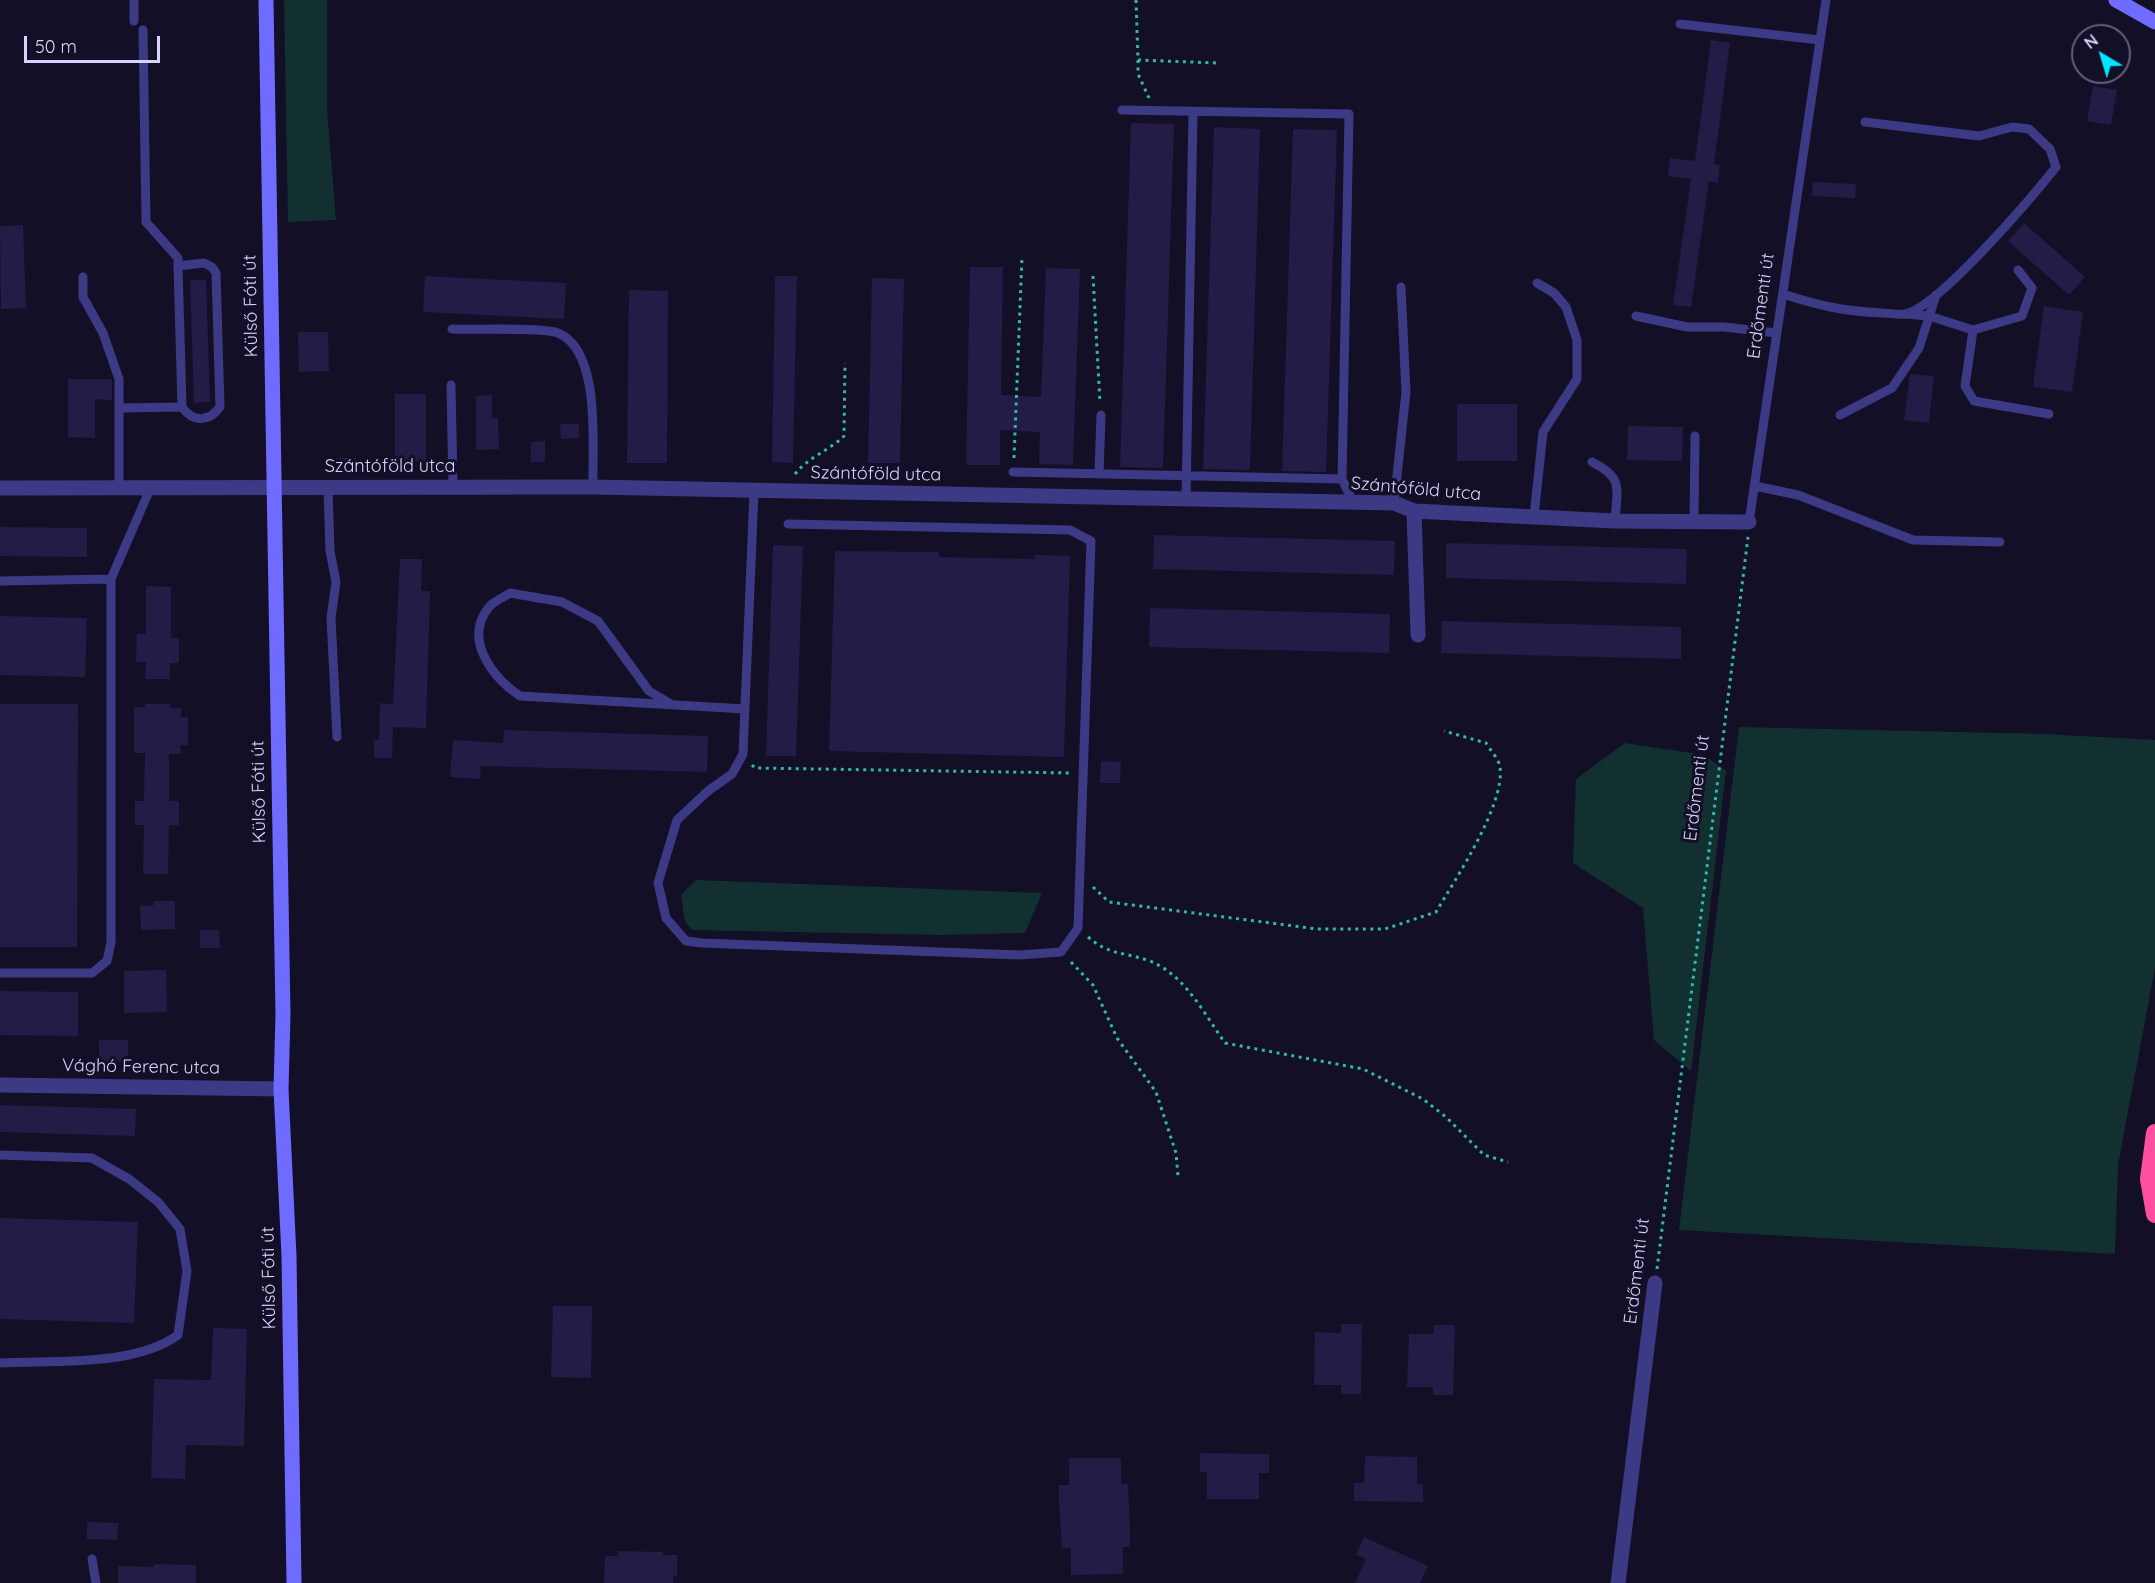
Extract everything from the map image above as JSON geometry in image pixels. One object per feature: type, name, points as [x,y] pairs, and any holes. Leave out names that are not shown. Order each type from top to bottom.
[{"type":"highway","points":[[2155,1133],[2149,1179],[2155,1214]]},
{"type":"main road","name":"Külső Fóti út","points":[[266,0],[283,1014],[281,1089],[289,1256],[294,1583]]},
{"type":"main road","points":[[2116,0],[2155,22]]},
{"type":"street","name":"Szántóföld utca","points":[[0,488],[150,489],[274,486],[593,488],[1353,502],[1394,503],[1414,511],[1615,520],[1749,522]]},
{"type":"street","points":[[1414,511],[1418,635]]},
{"type":"street","name":"Vághó Ferenc utca","points":[[0,1085],[281,1089]]},
{"type":"street","name":"Erdőmenti út","points":[[1618,1583],[1655,1283]]},
{"type":"lane","points":[[134,0],[134,21]]},
{"type":"lane","name":"Erdőmenti út","points":[[1749,522],[1826,0]]},
{"type":"lane","points":[[1680,24],[1820,40]]},
{"type":"lane","points":[[142,30],[146,222],[178,258],[178,266],[182,407],[187,414],[204,419],[214,415],[220,407],[216,273],[212,267],[204,263],[178,266]]},
{"type":"lane","points":[[1122,110],[1348,114],[1342,479],[1353,502]]},
{"type":"lane","points":[[1186,499],[1193,112]]},
{"type":"lane","points":[[1865,122],[1979,136],[2012,127],[2029,129],[2050,149],[2056,167],[2024,209],[1936,294],[1906,314]]},
{"type":"lane","points":[[1783,294],[1839,311],[1929,316],[1973,330],[2022,316],[2032,288],[2018,270]]},
{"type":"lane","points":[[83,278],[83,297],[103,333],[119,379],[119,489]]},
{"type":"lane","points":[[1534,516],[1543,432],[1577,379],[1577,340],[1566,308],[1554,293],[1537,283]]},
{"type":"lane","points":[[1394,503],[1406,392],[1401,287]]},
{"type":"lane","points":[[1840,415],[1892,388],[1919,348],[1936,294]]},
{"type":"lane","points":[[1636,316],[1687,327],[1724,327],[1777,333]]},
{"type":"lane","points":[[452,329],[557,332],[574,343],[590,375],[593,488]]},
{"type":"lane","points":[[1973,330],[1965,386],[1974,401],[2049,414]]},
{"type":"lane","points":[[451,385],[453,487]]},
{"type":"lane","points":[[120,408],[182,407]]},
{"type":"lane","points":[[1099,474],[1101,415]]},
{"type":"lane","points":[[1694,521],[1695,436]]},
{"type":"lane","points":[[1592,462],[1610,470],[1618,485],[1615,520]]},
{"type":"lane","points":[[1013,472],[1342,479]]},
{"type":"lane","points":[[1755,486],[1798,495],[1913,540],[2000,542]]},
{"type":"lane","points":[[328,487],[330,551],[336,582],[331,618],[337,737]]},
{"type":"lane","points":[[0,973],[92,974],[107,961],[111,942],[111,579],[150,489]]},
{"type":"lane","points":[[754,492],[743,754],[732,774],[677,820],[658,883],[666,918],[686,941],[1019,955],[1061,952],[1078,928],[1081,773],[1091,541],[1070,530],[788,524]]},
{"type":"lane","points":[[0,581],[111,579]]},
{"type":"lane","points":[[671,704],[649,691],[598,621],[562,602],[510,593],[490,606],[478,629],[483,655],[501,683],[520,696],[745,709]]},
{"type":"lane","points":[[0,1155],[92,1158],[129,1179],[158,1202],[180,1229],[187,1270],[178,1335],[162,1346],[116,1357],[0,1363]]},
{"type":"lane","points":[[92,1559],[96,1583]]},
{"type":"path","points":[[1136,0],[1138,60],[1143,89],[1159,111]]},
{"type":"path","points":[[1138,60],[1217,63]]},
{"type":"path","points":[[1013,472],[1022,257]]},
{"type":"path","points":[[1093,276],[1101,415]]},
{"type":"path","points":[[782,492],[800,467],[832,448],[844,436],[845,363]]},
{"type":"path","name":"Erdőmenti út","points":[[1655,1283],[1749,522]]},
{"type":"path","points":[[1079,873],[1109,902],[1317,929],[1385,929],[1436,912],[1467,860],[1500,792],[1500,764],[1486,743],[1444,731]]},
{"type":"path","points":[[743,754],[755,768],[1081,773]]},
{"type":"path","points":[[1078,928],[1101,949],[1149,960],[1178,977],[1225,1042],[1363,1069],[1423,1099],[1446,1117],[1484,1155],[1508,1162]]},
{"type":"path","points":[[1061,952],[1093,985],[1117,1038],[1156,1092],[1176,1153],[1178,1176]]},
{"type":"green space","points":[[284,0],[327,0],[327,110],[336,220],[288,222]]},
{"type":"green space","points":[[1739,727],[2045,734],[2155,740],[2155,968],[2118,1165],[2115,1254],[1679,1230]]},
{"type":"green space","points":[[1625,743],[1704,755],[1726,771],[1691,1071],[1654,1040],[1643,908],[1573,863],[1576,779]]},
{"type":"green space","points":[[696,880],[1042,893],[1025,933],[941,935],[692,930],[685,922],[681,895]]},
{"type":"building","points":[[1711,40],[1730,43],[1714,164],[1720,165],[1718,183],[1709,181],[1691,307],[1673,305],[1691,179],[1668,176],[1670,158],[1695,161]]},
{"type":"building","points":[[2093,86],[2117,90],[2111,125],[2087,121]]},
{"type":"building","points":[[1131,123],[1174,124],[1163,468],[1120,467]]},
{"type":"building","points":[[1214,127],[1260,129],[1250,470],[1203,469]]},
{"type":"building","points":[[1293,129],[1337,130],[1326,472],[1282,471]]},
{"type":"building","points":[[1813,182],[1856,184],[1855,198],[1812,196]]},
{"type":"building","points":[[2024,223],[2085,277],[2069,295],[2008,241]]},
{"type":"building","points":[[23,225],[26,308],[1,309],[0,226]]},
{"type":"building","points":[[970,267],[1003,267],[1001,395],[1041,397],[1046,268],[1080,269],[1073,465],[1039,464],[1040,432],[1000,430],[1000,465],[966,465]]},
{"type":"building","points":[[425,276],[566,283],[564,319],[423,312]]},
{"type":"building","points":[[775,276],[797,276],[793,463],[772,462]]},
{"type":"building","points":[[872,278],[904,279],[900,463],[868,463]]},
{"type":"building","points":[[190,280],[206,280],[210,402],[194,403]]},
{"type":"building","points":[[629,290],[668,291],[667,463],[627,463]]},
{"type":"building","points":[[2044,306],[2083,312],[2072,392],[2033,387]]},
{"type":"building","points":[[298,332],[328,332],[329,371],[299,372]]},
{"type":"building","points":[[1910,374],[1934,376],[1929,423],[1904,420]]},
{"type":"building","points":[[68,379],[112,379],[112,400],[95,399],[95,438],[68,437]]},
{"type":"building","points":[[395,394],[426,394],[426,461],[395,462]]},
{"type":"building","points":[[492,395],[492,418],[498,418],[499,449],[476,450],[476,396]]},
{"type":"building","points":[[1457,404],[1517,404],[1517,461],[1457,461]]},
{"type":"building","points":[[560,424],[579,424],[579,438],[561,439]]},
{"type":"building","points":[[1628,426],[1683,427],[1682,461],[1627,460]]},
{"type":"building","points":[[545,441],[545,462],[531,462],[531,442]]},
{"type":"building","points":[[336,458],[356,458],[356,472],[336,472]]},
{"type":"building","points":[[0,527],[87,528],[87,557],[0,556]]},
{"type":"building","points":[[1154,535],[1395,541],[1394,575],[1153,569]]},
{"type":"building","points":[[1446,543],[1687,549],[1686,584],[1446,578]]},
{"type":"building","points":[[773,545],[803,546],[796,756],[766,756]]},
{"type":"building","points":[[835,551],[939,552],[939,557],[1034,559],[1034,555],[1070,556],[1064,757],[829,751]]},
{"type":"building","points":[[400,559],[422,559],[421,591],[430,591],[426,728],[393,727],[392,758],[374,758],[374,740],[379,740],[380,703],[393,704]]},
{"type":"building","points":[[146,586],[171,587],[171,638],[179,638],[179,663],[170,663],[170,679],[145,679],[146,662],[136,662],[137,634],[146,634]]},
{"type":"building","points":[[1150,608],[1390,614],[1389,653],[1149,647]]},
{"type":"building","points":[[0,616],[87,618],[85,677],[0,675]]},
{"type":"building","points":[[1442,621],[1681,627],[1681,659],[1441,653]]},
{"type":"building","points":[[0,704],[78,704],[77,947],[0,947]]},
{"type":"building","points":[[145,704],[170,704],[170,708],[181,708],[181,717],[188,717],[188,745],[180,745],[181,754],[169,754],[169,801],[179,801],[179,826],[169,825],[168,874],[143,874],[144,825],[135,825],[135,801],[144,801],[145,753],[134,753],[134,707],[145,707]]},
{"type":"building","points":[[504,730],[708,736],[707,772],[481,766],[480,779],[450,777],[453,740],[503,743]]},
{"type":"building","points":[[1101,761],[1121,762],[1120,783],[1100,783]]},
{"type":"building","points":[[154,901],[175,901],[175,929],[141,930],[140,906],[154,905]]},
{"type":"building","points":[[200,930],[219,930],[220,948],[200,948]]},
{"type":"building","points":[[166,970],[167,1012],[124,1013],[124,971]]},
{"type":"building","points":[[0,991],[78,992],[78,1036],[0,1035]]},
{"type":"building","points":[[99,1040],[128,1040],[128,1061],[99,1062]]},
{"type":"building","points":[[0,1105],[136,1109],[135,1136],[0,1132]]},
{"type":"building","points":[[0,1218],[138,1222],[134,1323],[0,1319]]},
{"type":"building","points":[[553,1306],[592,1306],[591,1378],[551,1377]]},
{"type":"building","points":[[1341,1324],[1362,1324],[1361,1394],[1341,1394],[1341,1385],[1314,1385],[1315,1332],[1341,1333]]},
{"type":"building","points":[[1434,1325],[1455,1325],[1453,1395],[1433,1395],[1433,1387],[1407,1387],[1409,1334],[1434,1334]]},
{"type":"building","points":[[213,1328],[247,1329],[244,1446],[186,1445],[185,1479],[151,1478],[154,1379],[211,1380]]},
{"type":"building","points":[[1200,1453],[1269,1454],[1269,1473],[1259,1473],[1259,1499],[1207,1499],[1207,1472],[1200,1472]]},
{"type":"building","points":[[1365,1456],[1417,1457],[1417,1484],[1423,1484],[1423,1502],[1354,1501],[1354,1483],[1364,1483]]},
{"type":"building","points":[[1069,1458],[1121,1458],[1121,1484],[1128,1484],[1130,1529],[1130,1547],[1123,1547],[1123,1574],[1071,1575],[1071,1548],[1062,1548],[1059,1504],[1059,1485],[1069,1485]]},
{"type":"building","points":[[87,1522],[118,1523],[117,1540],[87,1539]]},
{"type":"building","points":[[1364,1537],[1428,1566],[1420,1583],[1355,1583],[1366,1559],[1356,1555]]},
{"type":"building","points":[[618,1551],[663,1552],[663,1555],[677,1555],[677,1576],[673,1576],[673,1583],[604,1583],[605,1556],[618,1556]]},
{"type":"building","points":[[154,1564],[196,1565],[196,1583],[118,1583],[118,1566],[154,1567]]}]
